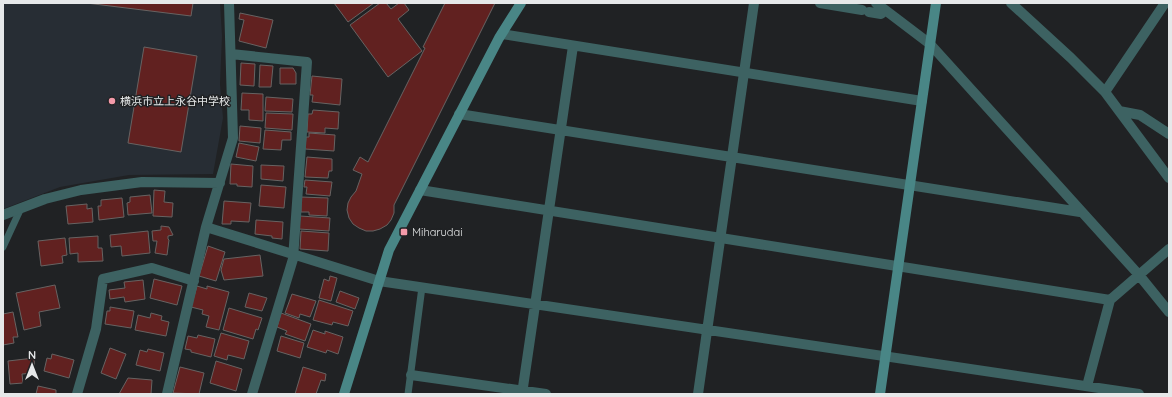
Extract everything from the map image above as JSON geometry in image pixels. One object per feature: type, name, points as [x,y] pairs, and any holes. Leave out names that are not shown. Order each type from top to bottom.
[{"type":"street","points":[[167,394],[206,228],[234,138],[230,3]]},
{"type":"street","points":[[344,394],[389,250],[459,114],[502,34],[521,3]]},
{"type":"street","points":[[698,394],[754,3]]},
{"type":"street","points":[[820,3],[881,14],[885,10]]},
{"type":"street","points":[[876,3],[930,44],[1080,212],[1139,275],[1169,312]]},
{"type":"street","points":[[880,394],[936,3]]},
{"type":"street","points":[[1011,3],[1071,58],[1105,92],[1169,178]]},
{"type":"street","points":[[1105,92],[1165,3]]},
{"type":"street","points":[[502,34],[922,101]]},
{"type":"street","points":[[522,392],[573,46]]},
{"type":"street","points":[[231,54],[306,62],[293,254],[252,394]]},
{"type":"street","points":[[1119,111],[1140,115],[1169,134]]},
{"type":"street","points":[[459,114],[1080,212]]},
{"type":"street","points":[[3,215],[46,199],[81,190],[142,182],[220,183]]},
{"type":"street","points":[[420,190],[1110,300]]},
{"type":"street","points":[[206,228],[379,281],[1139,394]]},
{"type":"street","points":[[1086,386],[1110,300],[1169,249]]},
{"type":"street","points":[[77,394],[96,329],[103,279],[152,268],[194,281]]},
{"type":"street","points":[[411,375],[522,392],[546,394]]},
{"type":"lane","points":[[3,247],[21,208]]},
{"type":"lane","points":[[408,394],[422,287]]},
{"type":"shaded area","name":"横浜市立上永谷中学校","points":[[3,3],[220,3],[222,36],[220,84],[223,118],[213,174],[129,175],[60,187],[3,209]]},
{"type":"building","points":[[86,3],[193,3],[191,16]]},
{"type":"building","points":[[334,3],[374,3],[348,22]]},
{"type":"building","points":[[380,3],[386,3],[391,9],[399,3],[404,3],[409,10],[398,19],[422,51],[388,77],[350,25]]},
{"type":"building","points":[[445,3],[495,3],[394,205],[394,213],[391,220],[387,225],[380,229],[366,231],[353,224],[349,218],[347,210],[348,203],[356,191],[362,174],[353,170],[360,157],[368,162],[425,48],[423,47]]},
{"type":"building","points":[[240,13],[273,20],[266,48],[239,41],[244,20],[239,19]]},
{"type":"building","points":[[144,47],[197,56],[181,152],[128,143]]},
{"type":"building","points":[[241,63],[255,64],[254,86],[240,85]]},
{"type":"building","points":[[260,65],[273,66],[271,87],[259,87]]},
{"type":"building","points":[[280,68],[293,68],[296,73],[296,84],[280,84]]},
{"type":"building","points":[[312,76],[342,79],[340,105],[312,102],[313,95],[310,95]]},
{"type":"building","points":[[242,93],[263,94],[263,121],[249,120],[249,110],[241,110]]},
{"type":"building","points":[[266,97],[293,99],[292,112],[265,111]]},
{"type":"building","points":[[313,110],[339,112],[338,129],[325,128],[325,133],[307,132],[308,114],[312,114]]},
{"type":"building","points":[[266,113],[293,114],[292,130],[265,128]]},
{"type":"building","points":[[240,126],[261,128],[260,143],[239,141]]},
{"type":"building","points":[[265,130],[291,132],[291,140],[282,140],[281,150],[263,149]]},
{"type":"building","points":[[309,133],[335,135],[334,151],[305,149],[306,137],[309,137]]},
{"type":"building","points":[[239,143],[259,147],[256,161],[236,157]]},
{"type":"building","points":[[307,157],[332,159],[332,171],[329,171],[328,178],[305,177]]},
{"type":"building","points":[[231,164],[253,166],[252,187],[230,184]]},
{"type":"building","points":[[261,165],[284,166],[283,181],[261,179]]},
{"type":"building","points":[[305,180],[332,182],[330,196],[306,194],[307,187],[304,187]]},
{"type":"building","points":[[261,185],[286,187],[284,208],[259,206]]},
{"type":"building","points":[[154,190],[165,191],[164,202],[173,203],[172,217],[153,216]]},
{"type":"building","points":[[150,195],[152,213],[128,215],[127,203],[130,202],[130,197]]},
{"type":"building","points":[[301,197],[328,198],[327,216],[309,215],[309,212],[301,212]]},
{"type":"building","points":[[122,198],[124,217],[99,220],[98,206],[101,206],[101,200]]},
{"type":"building","points":[[224,201],[251,203],[249,222],[231,221],[231,224],[222,224]]},
{"type":"building","points":[[87,204],[87,209],[92,208],[93,222],[68,224],[66,206]]},
{"type":"building","points":[[300,216],[330,218],[329,231],[299,229]]},
{"type":"building","points":[[256,220],[283,222],[282,239],[255,234]]},
{"type":"building","points":[[161,226],[169,227],[173,235],[168,236],[169,240],[167,255],[155,253],[157,241],[153,241],[152,231],[161,230]]},
{"type":"building","points":[[148,231],[150,253],[122,256],[121,246],[111,247],[110,235]]},
{"type":"building","points":[[301,231],[329,233],[328,251],[300,249]]},
{"type":"building","points":[[98,236],[98,248],[102,248],[103,261],[78,262],[78,253],[70,254],[69,238]]},
{"type":"building","points":[[65,238],[67,255],[62,256],[63,263],[41,266],[38,241]]},
{"type":"building","points":[[208,246],[225,252],[216,281],[199,276]]},
{"type":"building","points":[[260,255],[263,276],[224,280],[221,270],[224,259]]},
{"type":"building","points":[[330,276],[337,278],[331,301],[319,298],[324,279],[329,281]]},
{"type":"building","points":[[154,279],[182,286],[177,305],[150,298]]},
{"type":"building","points":[[143,280],[145,299],[125,302],[124,297],[110,299],[109,290],[125,288],[124,282]]},
{"type":"building","points":[[55,285],[60,308],[39,312],[41,326],[24,330],[16,293]]},
{"type":"building","points":[[197,286],[207,289],[207,286],[229,292],[219,330],[206,327],[209,316],[202,314],[203,310],[191,307]]},
{"type":"building","points":[[340,291],[359,298],[355,309],[336,302]]},
{"type":"building","points":[[249,293],[267,298],[262,311],[245,307]]},
{"type":"building","points":[[292,294],[316,301],[310,317],[300,314],[299,318],[285,313]]},
{"type":"building","points":[[319,300],[353,311],[348,326],[333,322],[332,325],[313,320]]},
{"type":"building","points":[[110,307],[134,311],[131,328],[105,324],[107,311],[110,311]]},
{"type":"building","points":[[229,308],[262,318],[253,339],[223,330]]},
{"type":"building","points":[[13,312],[18,337],[13,337],[14,343],[3,345],[3,314]]},
{"type":"building","points":[[151,313],[162,316],[161,320],[169,322],[166,336],[135,330],[138,315],[150,318]]},
{"type":"building","points":[[281,313],[311,324],[305,341],[285,334],[287,331],[277,327]]},
{"type":"building","points":[[313,330],[325,334],[325,331],[343,337],[338,354],[327,350],[326,353],[307,347]]},
{"type":"building","points":[[221,333],[249,341],[244,359],[228,355],[227,360],[214,356]]},
{"type":"building","points":[[198,335],[215,339],[211,357],[185,349],[188,336],[197,338]]},
{"type":"building","points":[[281,336],[304,343],[300,358],[277,351]]},
{"type":"building","points":[[110,348],[126,354],[116,379],[101,373]]},
{"type":"building","points":[[148,349],[164,353],[160,371],[136,365],[140,350],[147,352]]},
{"type":"building","points":[[52,354],[74,360],[69,378],[44,371],[47,358],[51,359]]},
{"type":"building","points":[[34,358],[35,373],[22,374],[23,383],[10,384],[8,361]]},
{"type":"building","points":[[216,361],[242,369],[236,391],[210,383]]},
{"type":"building","points":[[180,367],[204,373],[199,394],[173,393]]},
{"type":"building","points":[[303,367],[326,374],[325,381],[321,380],[316,394],[295,394]]},
{"type":"building","points":[[128,378],[152,380],[151,394],[119,394]]},
{"type":"building","points":[[38,386],[56,390],[56,394],[36,394]]},
{"type":"place","name":"横浜市立上永谷中学校","points":[[112,101]]},
{"type":"place","name":"Miharudai","points":[[404,232]]}]
